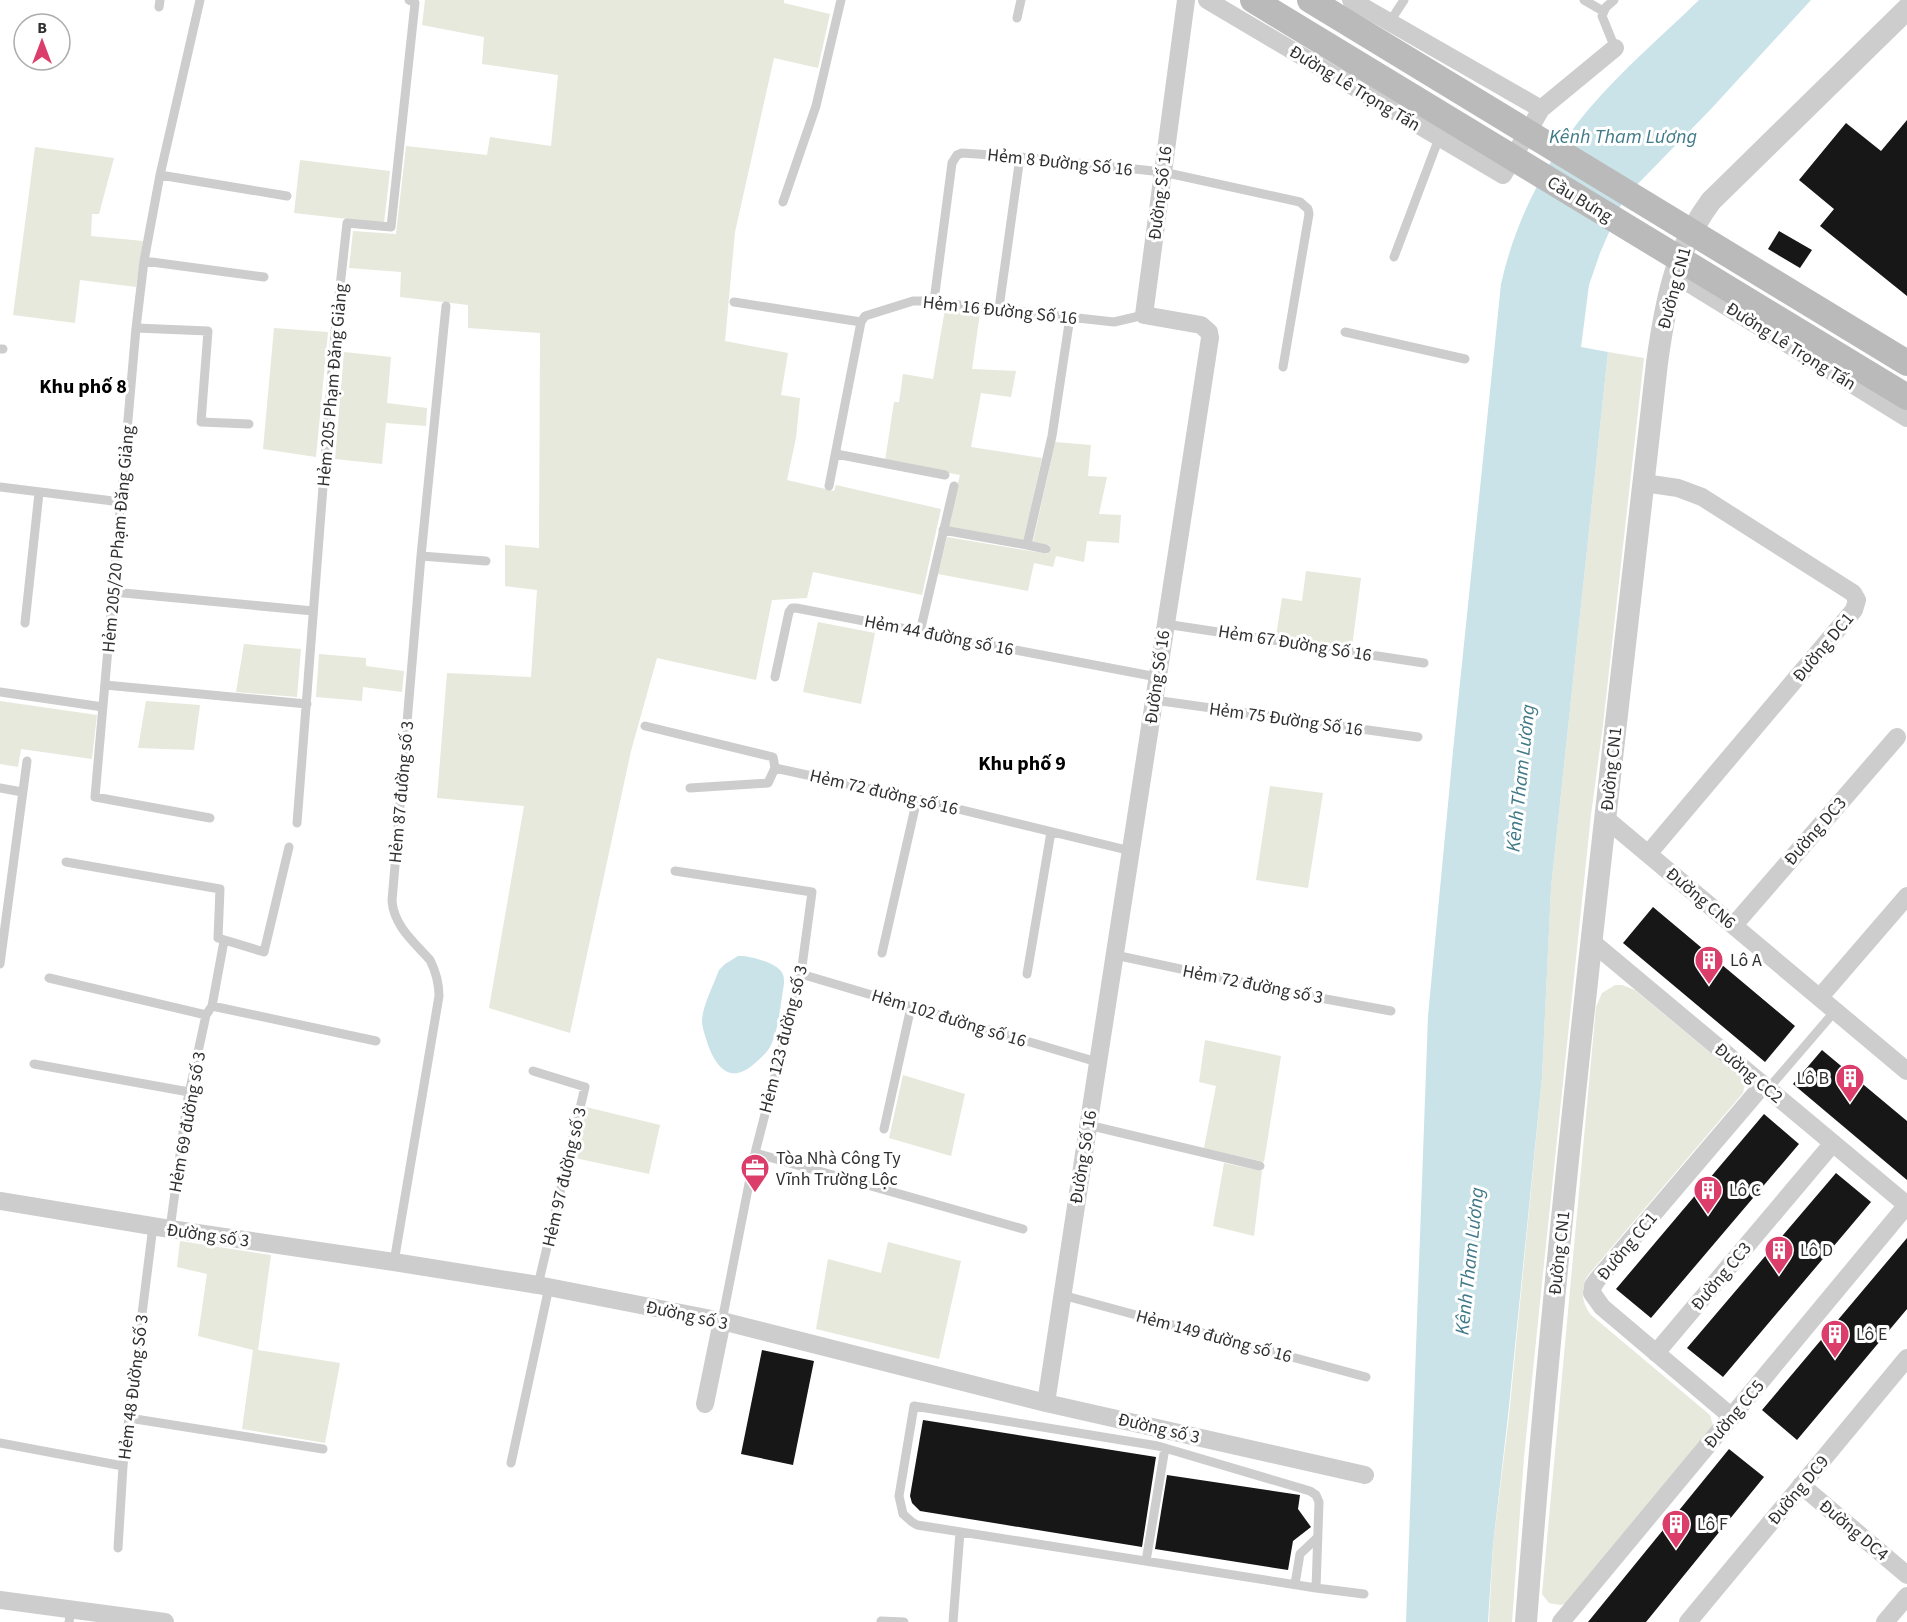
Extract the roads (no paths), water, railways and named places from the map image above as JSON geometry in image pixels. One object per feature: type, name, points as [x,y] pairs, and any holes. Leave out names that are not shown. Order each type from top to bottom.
[{"type":"main road","name":"Cầu Bưng","points":[[1253,0],[1907,397]]},
{"type":"main road","name":"Cầu Bưng","points":[[1310,0],[1907,363]]},
{"type":"street","name":"Đường Số 16","points":[[1046,1403],[1210,338],[1206,328],[1201,325],[1144,315],[1186,0]]},
{"type":"street","name":"Đường Lê Trọng Tấn","points":[[1207,0],[1503,175],[1541,110]]},
{"type":"street","points":[[1351,0],[1541,110],[1616,48]]},
{"type":"street","name":"Đường CN1","points":[[1526,1622],[1554,1297],[1605,818],[1663,324],[1674,274],[1692,229],[1716,195],[1907,9]]},
{"type":"street","name":"Đường Lê Trọng Tấn","points":[[1674,274],[1907,418]]},
{"type":"street","name":"Đường DC1","points":[[1644,483],[1678,488],[1702,497],[1853,593],[1857,600],[1854,610],[1648,854]]},
{"type":"street","name":"Đường DC3","points":[[1734,925],[1897,737]]},
{"type":"street","name":"Đường CN6","points":[[1605,818],[1907,1071]]},
{"type":"street","points":[[1820,997],[1907,896]]},
{"type":"street","name":"Đường CC2","points":[[1592,942],[1907,1205]]},
{"type":"street","name":"Đường CC1","points":[[1732,1417],[1602,1308],[1592,1293],[1593,1286],[1765,1087]]},
{"type":"street","name":"Đường CC3","points":[[1656,1353],[1833,1143]]},
{"type":"street","name":"Đường số 3","points":[[0,1201],[543,1286],[722,1321],[1046,1403],[1365,1475]]},
{"type":"street","name":"Đường CC5","points":[[1562,1622],[1907,1205]]},
{"type":"street","points":[[705,1404],[722,1321]]},
{"type":"street","name":"Đường DC9","points":[[1688,1622],[1907,1358]]},
{"type":"street","name":"Đường DC4","points":[[1801,1485],[1907,1575]]},
{"type":"street","points":[[1885,1622],[1907,1596]]},
{"type":"street","points":[[0,1600],[70,1616],[165,1622]]},
{"type":"lane","name":"Hẻm 205/20 Phạm Đăng Giảng","points":[[200,0],[160,175],[144,261],[136,328],[95,797],[210,818]]},
{"type":"lane","name":"Hẻm 205 Phạm Đăng Giảng","points":[[297,824],[334,344],[347,223],[391,227],[415,3],[409,0]]},
{"type":"lane","points":[[783,202],[816,106],[841,0]]},
{"type":"lane","points":[[1017,18],[1021,0]]},
{"type":"lane","points":[[1389,23],[1404,0]]},
{"type":"lane","points":[[1584,0],[1603,11]]},
{"type":"lane","points":[[1614,0],[1603,11],[1603,20],[1616,48]]},
{"type":"lane","points":[[1394,256],[1439,138]]},
{"type":"lane","name":"Hẻm 8 Đường Số 16","points":[[934,301],[952,163],[957,155],[962,153],[1020,157],[1163,172],[1300,202],[1308,209],[1283,367]]},
{"type":"lane","points":[[999,308],[1020,157]]},
{"type":"lane","points":[[160,175],[287,196]]},
{"type":"lane","points":[[144,261],[264,277]]},
{"type":"lane","name":"Hẻm 16 Đường Số 16","points":[[861,322],[862,317],[866,315],[914,302],[934,301],[1118,322],[1144,315]]},
{"type":"lane","points":[[734,302],[861,322],[830,486]]},
{"type":"lane","name":"Hẻm 87 đường số 3","points":[[394,1262],[439,989],[434,967],[398,923],[392,901],[421,556],[446,306]]},
{"type":"lane","points":[[1027,545],[1052,436],[1070,317]]},
{"type":"lane","points":[[136,328],[208,332],[201,422],[249,424]]},
{"type":"lane","points":[[1345,332],[1465,359]]},
{"type":"lane","points":[[836,454],[945,476]]},
{"type":"lane","points":[[920,632],[954,486]]},
{"type":"lane","points":[[0,487],[121,502]]},
{"type":"lane","points":[[25,623],[39,493]]},
{"type":"lane","points":[[942,531],[1046,549]]},
{"type":"lane","points":[[421,556],[486,561]]},
{"type":"lane","points":[[113,592],[313,611]]},
{"type":"lane","name":"Hẻm 44 đường số 16","points":[[775,677],[789,612],[792,608],[796,608],[1157,677]]},
{"type":"lane","name":"Hẻm 67 Đường Số 16","points":[[1165,624],[1424,663]]},
{"type":"lane","points":[[105,685],[307,704]]},
{"type":"lane","points":[[0,692],[103,707]]},
{"type":"lane","name":"Hẻm 75 Đường Số 16","points":[[1154,700],[1418,737]]},
{"type":"lane","name":"Hẻm 72 đường số 16","points":[[645,726],[773,757],[775,768],[917,799],[1131,851]]},
{"type":"lane","points":[[0,964],[27,761]]},
{"type":"lane","points":[[690,788],[768,783],[775,768]]},
{"type":"lane","points":[[0,788],[22,792]]},
{"type":"lane","points":[[882,953],[917,799]]},
{"type":"lane","points":[[1027,974],[1051,832]]},
{"type":"lane","points":[[66,862],[220,889],[218,938],[264,952],[289,847]]},
{"type":"lane","name":"Hẻm 123 đường số 3","points":[[675,871],[812,892],[801,974],[755,1153],[722,1321]]},
{"type":"lane","points":[[49,978],[206,1015],[212,1006],[224,941]]},
{"type":"lane","name":"Hẻm 72 đường số 3","points":[[1115,955],[1293,993],[1391,1011]]},
{"type":"lane","name":"Hẻm 102 đường số 16","points":[[801,974],[1097,1062]]},
{"type":"lane","points":[[212,1006],[376,1041]]},
{"type":"lane","points":[[885,1129],[911,1007]]},
{"type":"lane","points":[[1765,1087],[1835,1011]]},
{"type":"lane","name":"Hẻm 69 đường số 3","points":[[161,1228],[206,1015]]},
{"type":"lane","points":[[34,1064],[189,1092]]},
{"type":"lane","name":"Hẻm 97 đường số 3","points":[[533,1071],[585,1087],[543,1286]]},
{"type":"lane","points":[[1088,1125],[1260,1166]]},
{"type":"lane","points":[[755,1153],[1023,1229]]},
{"type":"lane","name":"Hẻm 48 Đường Số 3","points":[[118,1548],[123,1466],[129,1418],[161,1228]]},
{"type":"lane","points":[[512,1463],[543,1286]]},
{"type":"lane","name":"Hẻm 149 đường số 16","points":[[1062,1295],[1366,1377]]},
{"type":"lane","points":[[1316,1588],[1319,1502],[1314,1493],[1165,1448],[914,1406],[899,1496],[901,1508],[907,1518],[917,1525],[1316,1588],[1364,1594]]},
{"type":"lane","points":[[129,1418],[323,1449]]},
{"type":"lane","points":[[0,1443],[123,1466]]},
{"type":"lane","points":[[1146,1561],[1165,1448]]},
{"type":"lane","points":[[953,1622],[960,1532]]},
{"type":"lane","points":[[1295,1584],[1300,1554],[1318,1537]]},
{"type":"lane","points":[[881,1621],[904,1622]]},
{"type":"water","name":"Kênh Tham Lương","points":[[1699,0],[1811,0],[1711,109],[1624,198],[1589,285],[1581,347],[1608,352],[1551,888],[1542,1078],[1493,1545],[1488,1622],[1406,1622],[1428,1016],[1501,284],[1524,214],[1559,149],[1601,95]]},
{"type":"water","points":[[738,956],[760,960],[777,967],[783,975],[784,984],[778,1021],[767,1052],[746,1070],[732,1073],[720,1067],[712,1054],[703,1029],[702,1017],[719,970]]},
{"type":"place","name":"Lô A","points":[[1709,986]]},
{"type":"place","name":"Lô B","points":[[1850,1104]]},
{"type":"place","name":"Tòa Nhà Công Ty Vĩnh Trường Lộc","points":[[755,1194]]},
{"type":"place","name":"Lô C","points":[[1708,1216]]},
{"type":"place","name":"Lô D","points":[[1779,1276]]},
{"type":"place","name":"Lô E","points":[[1835,1360]]},
{"type":"place","name":"Lô F","points":[[1676,1550]]},
{"type":"district","name":"Khu phố 8","points":[[83,386]]},
{"type":"district","name":"Khu phố 9","points":[[1022,763]]}]
